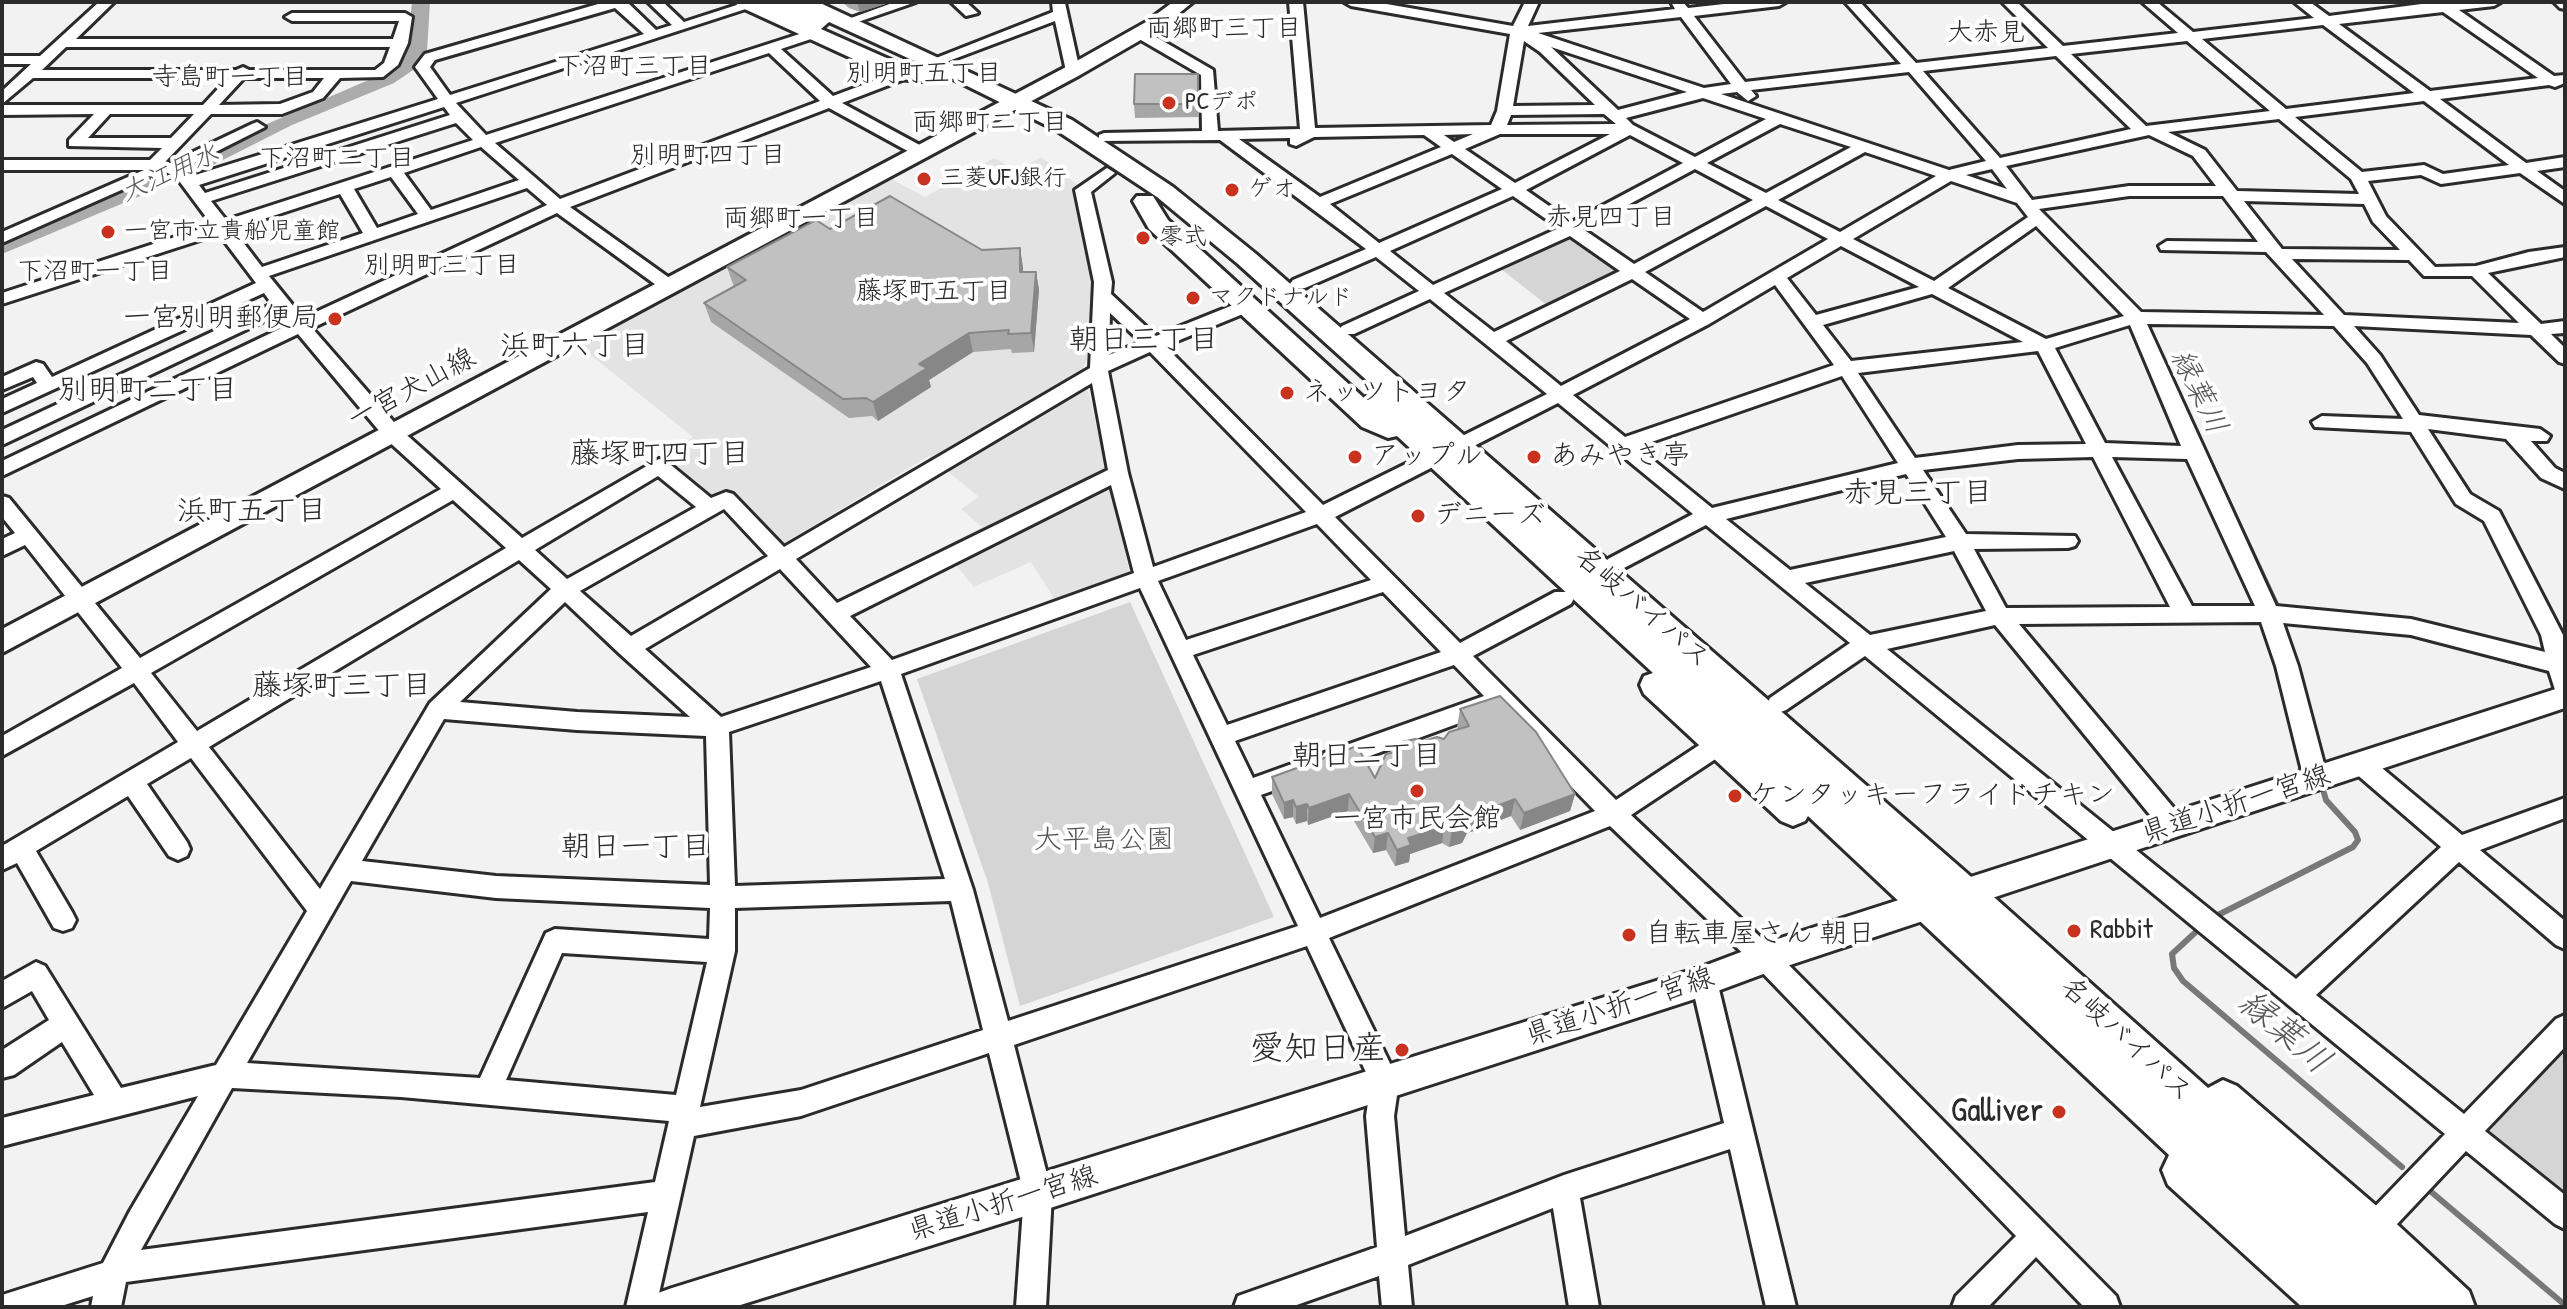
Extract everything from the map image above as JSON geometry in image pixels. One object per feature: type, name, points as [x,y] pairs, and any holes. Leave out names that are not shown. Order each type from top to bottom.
[{"type":"highway","name":"名岐バイパス","points":[[801,2],[924,67]]},
{"type":"highway","points":[[755,3],[815,33],[924,67],[922,46],[820,2]]},
{"type":"highway","name":"名岐バイパス","points":[[755,3],[924,67],[1064,125],[1165,192],[1247,259],[1362,363],[1546,557],[1863,845],[2128,1093],[2375,1307]]},
{"type":"highway","name":"名岐バイパス","points":[[1010,105],[1223,260],[1407,431],[1490,476],[2011,934],[2419,1307]]},
{"type":"highway","points":[[1064,125],[1104,138],[1179,189],[1280,266],[1348,330],[1362,363]]},
{"type":"highway","points":[[1145,201],[1158,224],[1372,420],[1390,430],[1407,431]]},
{"type":"highway","points":[[1247,259],[1280,266]]},
{"type":"highway","points":[[1258,313],[1303,333]]},
{"type":"highway","points":[[1490,476],[1525,487],[1778,704],[1825,769]]},
{"type":"highway","points":[[1546,557],[1555,584],[1573,606],[1718,745],[1819,833],[1863,845]]},
{"type":"highway","points":[[1573,606],[1631,634]]},
{"type":"highway","points":[[2011,934],[2032,940],[2054,953],[2372,1230],[2453,1307]]},
{"type":"highway","points":[[2128,1093],[2142,1121],[2168,1156],[2317,1302]]},
{"type":"highway","points":[[2265,1169],[2322,1187]]},
{"type":"main road","name":"一宮犬山線","points":[[2,642],[1073,71],[1139,33],[1184,2]]},
{"type":"main road","name":"県道小折一宮線","points":[[672,1307],[1038,1194],[1704,981],[1765,958],[2565,697]]},
{"type":"street","points":[[2,99],[107,2]]},
{"type":"street","points":[[305,2],[174,143],[176,175],[222,226],[263,280],[393,434],[563,591],[717,727],[722,951],[641,1307]]},
{"type":"street","points":[[654,36],[619,2],[430,57],[422,67],[459,117],[529,182],[669,286]]},
{"type":"street","points":[[655,2],[682,27]]},
{"type":"street","points":[[858,18],[909,2]]},
{"type":"street","points":[[958,2],[971,13]]},
{"type":"street","points":[[1296,2],[1308,135]]},
{"type":"street","points":[[1351,2],[1398,6],[1518,31],[1951,174],[2028,207],[2129,191],[2367,199]]},
{"type":"street","points":[[1318,203],[1497,130],[1505,111],[1518,31],[1532,2]]},
{"type":"street","points":[[1518,31],[1680,7],[1779,2]]},
{"type":"street","points":[[1852,2],[1975,136],[2028,207],[2136,318],[2194,453],[2269,614],[2287,666],[2316,779]]},
{"type":"street","points":[[2009,2],[2146,130],[2197,151],[2275,250],[2374,359],[2463,499],[2492,516],[2552,635],[2565,690]]},
{"type":"street","points":[[2149,2],[2358,177],[2367,199],[2395,238],[2430,272],[2476,271],[2529,257],[2565,252]]},
{"type":"street","points":[[2301,2],[2565,199]]},
{"type":"street","points":[[1104,138],[1497,130],[1620,120],[1705,92],[1741,87],[2327,21],[2441,5],[2494,2]]},
{"type":"street","points":[[2,165],[176,175],[449,100],[755,3]]},
{"type":"street","points":[[2441,5],[2560,83]]},
{"type":"street","points":[[1680,7],[1759,111]]},
{"type":"street","points":[[2,469],[300,324],[558,206],[924,67],[1059,9],[1073,71]]},
{"type":"street","points":[[29,74],[378,74],[386,70],[401,43],[405,17],[292,17]]},
{"type":"street","points":[[1518,31],[1545,49],[1620,120],[2044,345],[2102,450],[2186,616]]},
{"type":"street","points":[[2,299],[815,33]]},
{"type":"street","points":[[1139,33],[1208,73],[1218,137]]},
{"type":"street","points":[[63,43],[401,43]]},
{"type":"street","points":[[771,47],[831,103],[921,152]]},
{"type":"street","points":[[2,60],[44,60]]},
{"type":"street","points":[[2,110],[282,109],[318,95],[335,75]]},
{"type":"street","points":[[438,709],[577,721],[717,727],[888,670],[1320,515],[1448,453],[1703,320],[1951,174],[2146,130],[2424,96],[2560,83]]},
{"type":"street","points":[[106,110],[75,143],[174,143]]},
{"type":"street","points":[[1505,111],[1620,120]]},
{"type":"street","points":[[2,238],[145,176],[176,175],[459,117]]},
{"type":"street","points":[[1348,330],[1571,229],[1779,118]]},
{"type":"street","points":[[1299,284],[1514,190],[1620,120]]},
{"type":"street","points":[[2197,151],[2209,137],[2199,123]]},
{"type":"street","points":[[176,175],[257,127]]},
{"type":"street","points":[[1427,130],[1703,320]]},
{"type":"street","points":[[1258,159],[1308,135]]},
{"type":"street","points":[[1218,137],[1258,159],[1432,291],[2565,1214]]},
{"type":"street","points":[[1493,340],[1634,271],[1865,146]]},
{"type":"street","points":[[2358,177],[2424,170],[2441,179],[2565,162]]},
{"type":"street","points":[[395,171],[428,217]]},
{"type":"street","points":[[1107,173],[1083,190],[1103,282],[1099,368],[1118,473],[1146,579],[1385,1082],[1380,1116],[1397,1307]]},
{"type":"street","points":[[2,407],[263,280],[373,235],[529,182]]},
{"type":"street","points":[[344,187],[373,235]]},
{"type":"street","points":[[1813,322],[1937,287],[2028,207]]},
{"type":"street","points":[[2167,246],[2413,255]]},
{"type":"street","points":[[2476,271],[2565,358]]},
{"type":"street","points":[[1778,277],[1846,368],[1960,542],[2000,616],[2173,825]]},
{"type":"street","points":[[1102,295],[1614,814],[1765,958],[2105,1307]]},
{"type":"street","points":[[2,438],[284,305]]},
{"type":"street","points":[[628,648],[1099,368],[1153,344],[1258,313]]},
{"type":"street","points":[[1622,445],[1846,368],[2044,345],[2136,318],[2341,320],[2539,330],[2565,327]]},
{"type":"street","points":[[2,384],[36,368],[49,386]]},
{"type":"street","points":[[2322,422],[2415,424],[2540,436]]},
{"type":"street","points":[[2512,433],[2548,473],[2565,482]]},
{"type":"street","points":[[1615,564],[1707,516],[1910,467],[2018,452],[2102,450],[2194,453]]},
{"type":"street","points":[[63,920],[11,853],[659,466],[710,508]]},
{"type":"street","points":[[836,613],[1118,473]]},
{"type":"street","points":[[2,747],[454,490]]},
{"type":"street","points":[[106,1307],[115,1271],[140,1221],[438,709],[563,591],[726,499],[888,670],[961,890],[1038,1194],[1031,1307]]},
{"type":"street","points":[[2,503],[82,599],[135,672],[321,910]]},
{"type":"street","points":[[2,548],[28,535]]},
{"type":"street","points":[[1785,579],[1960,542],[2068,541]]},
{"type":"street","points":[[1180,651],[1386,583]]},
{"type":"street","points":[[1221,736],[1457,655],[1573,606]]},
{"type":"street","points":[[1778,704],[1864,645],[2000,616],[2269,614],[2411,627],[2557,664]]},
{"type":"street","points":[[1247,790],[1500,699]]},
{"type":"street","points":[[2,1132],[227,1075],[487,1092],[684,1116],[801,1103],[1314,932],[1614,814],[1718,745]]},
{"type":"street","points":[[2362,765],[2565,937]]},
{"type":"street","points":[[132,782],[178,849]]},
{"type":"street","points":[[2298,994],[2457,848],[2565,808]]},
{"type":"street","points":[[345,870],[496,887],[723,897],[961,890]]},
{"type":"street","points":[[487,1092],[555,941],[722,951]]},
{"type":"street","points":[[2,996],[36,974],[114,1103]]},
{"type":"street","points":[[1704,981],[1781,1307]]},
{"type":"street","points":[[2,1063],[4,1066],[66,1024]]},
{"type":"street","points":[[2372,1230],[2565,1028]]},
{"type":"street","points":[[1249,1307],[1393,1256],[1564,1189],[1738,1132]]},
{"type":"street","points":[[1564,1189],[1584,1307]]},
{"type":"street","points":[[10,1307],[115,1271],[667,1195]]},
{"type":"street","points":[[1967,1307],[2035,1237]]},
{"type":"shaded area","points":[[1041,157],[1078,185],[1093,278],[1087,360],[1083,367],[1130,574],[1056,602],[1031,562],[974,587],[942,548],[982,527],[961,509],[979,497],[929,456],[781,545],[731,492],[712,502],[658,459],[693,437],[574,342],[882,174],[925,197],[994,158],[1017,171]]},
{"type":"green space","points":[[1573,236],[1622,271],[1548,306],[1501,269]]},
{"type":"green space","name":"大平島公園","points":[[1130,602],[1274,917],[1020,1006],[988,883],[917,679]]},
{"type":"green space","points":[[2565,1047],[2565,1202],[2482,1134]]},
{"type":"building","points":[[1135,74],[1198,74],[1198,104],[1134,104]]},
{"type":"building","points":[[890,196],[982,250],[1020,248],[1020,272],[1036,272],[1031,333],[1008,334],[1009,330],[969,333],[919,364],[927,368],[873,402],[866,398],[843,399],[704,303],[746,280],[727,267],[816,220],[830,229]]},
{"type":"building","name":"一宮市民会館","points":[[1500,696],[1536,732],[1575,794],[1524,813],[1515,799],[1497,806],[1488,804],[1483,813],[1470,816],[1465,826],[1452,830],[1444,827],[1408,838],[1411,845],[1397,850],[1388,833],[1375,837],[1349,794],[1309,808],[1307,804],[1296,807],[1293,800],[1284,803],[1272,777],[1357,746],[1375,778],[1386,754],[1395,752],[1402,742],[1437,737],[1444,739],[1449,732],[1469,726],[1460,709]]},
{"type":"waterway","name":"大江用水","points":[[2,247],[387,79],[412,62],[417,51],[421,2]]},
{"type":"waterway","name":"縁葉川","points":[[2226,496],[2277,605]]},
{"type":"waterway","name":"縁葉川","points":[[2214,917],[2353,847],[2358,840],[2355,832],[2326,800],[2324,793]]},
{"type":"waterway","name":"縁葉川","points":[[2199,929],[2172,954],[2174,968],[2183,981],[2402,1167]]},
{"type":"waterway","name":"縁葉川","points":[[2429,1190],[2565,1305]]},
{"type":"place","name":"PCデポ","points":[[1169,103]]},
{"type":"place","name":"三菱UFJ銀行","points":[[924,179]]},
{"type":"place","name":"ゲオ","points":[[1232,190]]},
{"type":"place","name":"一宮市立貴船児童館","points":[[108,232]]},
{"type":"place","name":"零式","points":[[1143,238]]},
{"type":"place","name":"マクドナルド","points":[[1193,298]]},
{"type":"place","name":"一宮別明郵便局","points":[[335,319]]},
{"type":"place","name":"ネッツトヨタ","points":[[1287,393]]},
{"type":"place","name":"アップル","points":[[1355,457]]},
{"type":"place","name":"あみやき亭","points":[[1534,457]]},
{"type":"place","name":"デニーズ","points":[[1418,516]]},
{"type":"place","name":"一宮市民会館","points":[[1417,791]]},
{"type":"place","name":"ケンタッキーフライドチキン","points":[[1735,796]]},
{"type":"place","name":"Rabbit","points":[[2074,931]]},
{"type":"place","name":"自転車屋さん 朝日","points":[[1629,935]]},
{"type":"place","name":"愛知日産","points":[[1402,1050]]},
{"type":"place","name":"Galliver","points":[[2059,1112]]},
{"type":"district","name":"両郷町三丁目","points":[[1224,29]]},
{"type":"district","name":"大赤見","points":[[1986,33]]},
{"type":"district","name":"下沼町三丁目","points":[[634,67]]},
{"type":"district","name":"別明町五丁目","points":[[924,74]]},
{"type":"district","name":"寺島町一丁目","points":[[230,78]]},
{"type":"district","name":"両郷町二丁目","points":[[990,123]]},
{"type":"district","name":"別明町四丁目","points":[[708,156]]},
{"type":"district","name":"下沼町二丁目","points":[[337,159]]},
{"type":"district","name":"赤見四丁目","points":[[1611,218]]},
{"type":"district","name":"両郷町一丁目","points":[[801,219]]},
{"type":"district","name":"別明町三丁目","points":[[442,266]]},
{"type":"district","name":"下沼町一丁目","points":[[95,272]]},
{"type":"district","name":"藤塚町五丁目","points":[[934,292]]},
{"type":"district","name":"朝日三丁目","points":[[1144,341]]},
{"type":"district","name":"浜町六丁目","points":[[575,347]]},
{"type":"district","name":"別明町二丁目","points":[[148,391]]},
{"type":"district","name":"藤塚町四丁目","points":[[660,455]]},
{"type":"district","name":"赤見三丁目","points":[[1918,494]]},
{"type":"district","name":"浜町五丁目","points":[[252,512]]},
{"type":"district","name":"藤塚町三丁目","points":[[342,687]]},
{"type":"district","name":"朝日二丁目","points":[[1367,757]]},
{"type":"district","name":"朝日一丁目","points":[[636,848]]}]
